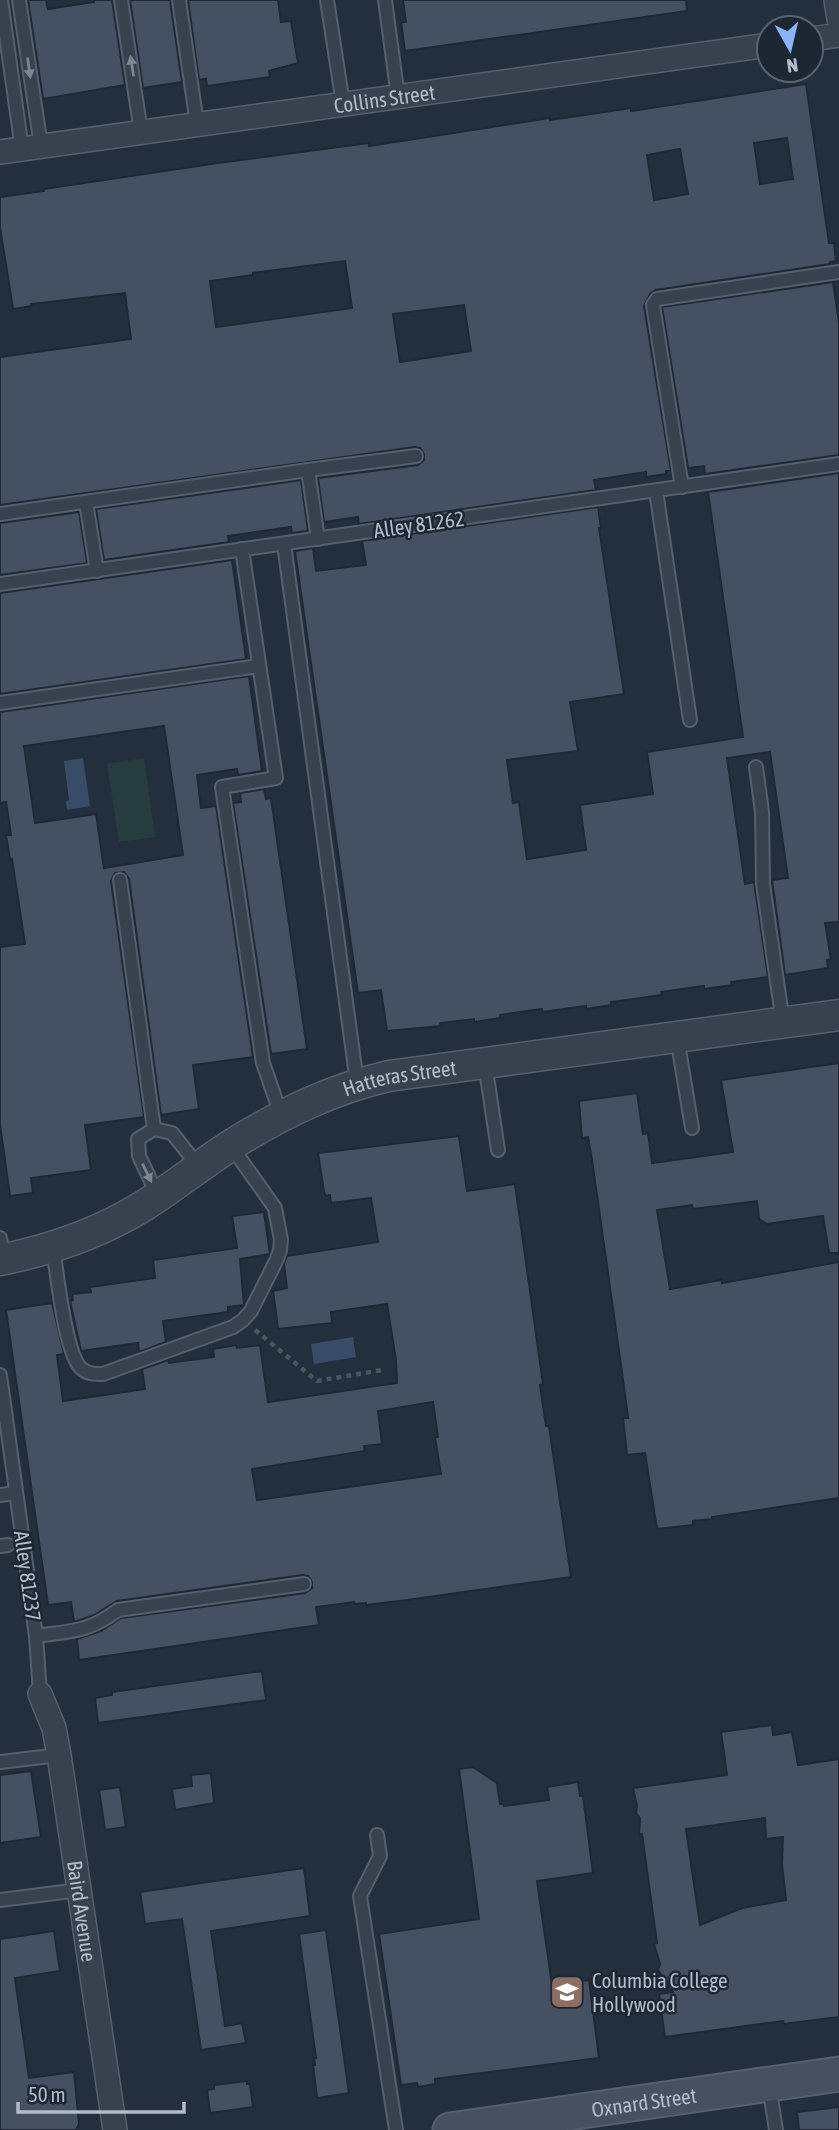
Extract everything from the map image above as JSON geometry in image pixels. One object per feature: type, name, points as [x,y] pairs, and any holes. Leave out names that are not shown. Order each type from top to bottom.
[{"type":"main road","name":"Oxnard Street","points":[[450,2130],[839,2074]]},
{"type":"street","points":[[836,0],[839,19]]},
{"type":"street","name":"Collins Street","points":[[21,149],[755,47]]},
{"type":"street","name":"Hatteras Street","points":[[1,1252],[53,1248],[92,1233],[158,1196],[231,1145],[281,1115],[330,1092],[358,1083],[389,1076],[839,1015]]},
{"type":"street","name":"Baird Avenue","points":[[40,1694],[54,1728],[59,1755],[115,2130]]},
{"type":"lane","points":[[1,0],[21,149]]},
{"type":"lane","points":[[19,0],[21,149]]},
{"type":"lane","points":[[121,0],[141,132]]},
{"type":"lane","points":[[178,0],[197,124]]},
{"type":"lane","points":[[327,0],[343,104]]},
{"type":"lane","points":[[385,0],[398,97]]},
{"type":"lane","points":[[682,487],[653,305],[657,299],[839,272]]},
{"type":"lane","points":[[0,514],[416,456]]},
{"type":"lane","name":"Alley 81262","points":[[0,584],[839,464]]},
{"type":"lane","points":[[308,470],[318,539]]},
{"type":"lane","points":[[656,491],[690,720]]},
{"type":"lane","points":[[86,502],[97,570]]},
{"type":"lane","points":[[284,544],[358,1083]]},
{"type":"lane","points":[[242,550],[276,778],[222,787],[263,1063],[281,1115]]},
{"type":"lane","points":[[0,703],[259,666]]},
{"type":"lane","points":[[756,767],[762,812],[763,884],[783,1023]]},
{"type":"lane","points":[[120,880],[154,1129]]},
{"type":"lane","points":[[677,1037],[692,1128]]},
{"type":"lane","points":[[485,1063],[498,1150]]},
{"type":"lane","points":[[158,1196],[139,1156],[138,1139],[154,1129],[172,1133],[200,1168]]},
{"type":"lane","points":[[53,1248],[70,1349],[81,1368],[91,1373],[103,1374],[233,1327],[251,1311],[281,1250],[281,1240],[275,1208],[231,1145]]},
{"type":"lane","name":"Alley 81237","points":[[0,1376],[6,1460],[16,1493],[36,1636],[40,1694]]},
{"type":"lane","points":[[0,1495],[16,1493]]},
{"type":"lane","points":[[36,1636],[90,1627],[118,1610],[303,1584]]},
{"type":"lane","points":[[0,1762],[59,1755]]},
{"type":"lane","points":[[377,1835],[380,1856],[360,1896],[396,2130]]},
{"type":"lane","points":[[0,1900],[79,1890]]},
{"type":"lane","points":[[769,2084],[776,2130]]},
{"type":"path","points":[[243,1320],[317,1381],[382,1370]]},
{"type":"green space","points":[[144,758],[155,837],[119,842],[107,764]]},
{"type":"water","points":[[83,758],[90,806],[67,810],[66,801],[69,800],[64,761]]},
{"type":"water","points":[[353,1337],[356,1357],[314,1364],[311,1344]]},
{"type":"building","points":[[28,0],[46,0],[48,9],[94,0],[112,0],[125,85],[43,99]]},
{"type":"building","points":[[130,0],[170,0],[182,82],[143,88]]},
{"type":"building","points":[[188,0],[278,0],[281,22],[291,21],[298,63],[269,71],[270,77],[207,86],[206,79],[199,80]]},
{"type":"building","points":[[403,0],[686,0],[687,11],[405,51],[401,22],[406,22]]},
{"type":"building","points":[[806,84],[829,243],[834,243],[836,261],[656,290],[650,294],[644,306],[671,471],[646,477],[646,472],[594,480],[596,490],[359,524],[358,517],[324,522],[318,478],[418,465],[424,460],[420,448],[0,505],[0,357],[131,339],[125,293],[31,304],[32,306],[13,309],[0,227],[0,197],[218,163],[369,143],[369,146],[631,108],[631,111]],"holes":[[[787,138],[793,179],[760,184],[754,143]],[[680,149],[688,194],[654,200],[647,155]],[[345,261],[352,308],[216,327],[210,281]],[[464,305],[471,351],[400,362],[393,314]]]},
{"type":"building","points":[[833,282],[839,322],[839,455],[705,474],[704,466],[688,468],[662,307]]},
{"type":"building","points":[[839,473],[839,922],[825,923],[831,959],[827,960],[828,968],[785,975],[772,880],[788,878],[770,752],[727,758],[745,884],[754,882],[768,977],[704,989],[704,986],[661,992],[662,995],[611,1002],[611,1005],[586,1009],[586,1006],[542,1012],[542,1009],[474,1022],[474,1019],[440,1023],[441,1026],[387,1031],[381,990],[358,993],[295,551],[313,548],[316,571],[366,565],[362,541],[598,507],[624,694],[570,702],[578,751],[507,760],[513,803],[519,802],[527,859],[586,850],[580,805],[653,794],[647,752],[743,737],[708,492]]},
{"type":"building","points":[[301,480],[308,531],[292,533],[291,527],[228,536],[229,542],[104,560],[96,509]]},
{"type":"building","points":[[79,512],[87,563],[0,575],[0,523]]},
{"type":"building","points":[[232,560],[246,659],[0,694],[0,593]]},
{"type":"building","points":[[249,676],[262,771],[238,775],[237,769],[197,775],[201,808],[216,806],[253,1057],[193,1065],[199,1109],[161,1115],[129,879],[124,872],[115,873],[111,881],[144,1117],[85,1125],[91,1170],[31,1178],[33,1193],[10,1196],[0,1125],[0,947],[25,944],[6,835],[11,835],[6,802],[0,803],[0,712]],"holes":[[[164,726],[183,855],[104,868],[96,814],[35,823],[24,746]]]},
{"type":"building","points":[[264,789],[266,799],[271,798],[307,1049],[271,1054],[233,803],[241,802],[240,793]]},
{"type":"building","points":[[839,1063],[839,1253],[829,1253],[823,1216],[767,1224],[759,1219],[757,1201],[693,1209],[692,1205],[657,1210],[670,1289],[721,1280],[722,1283],[839,1262],[839,1498],[712,1517],[693,1521],[693,1525],[657,1529],[645,1453],[627,1455],[623,1418],[628,1418],[622,1372],[592,1160],[588,1137],[582,1138],[579,1101],[637,1093],[643,1134],[648,1133],[652,1163],[733,1152],[721,1080]]},
{"type":"building","points":[[459,1136],[467,1191],[515,1184],[543,1384],[540,1385],[546,1426],[549,1426],[571,1577],[366,1605],[354,1602],[316,1607],[319,1625],[79,1660],[77,1639],[101,1631],[121,1618],[305,1593],[312,1588],[312,1582],[308,1576],[303,1575],[117,1601],[94,1615],[74,1622],[71,1602],[48,1605],[6,1310],[52,1303],[64,1354],[57,1355],[63,1401],[145,1389],[142,1369],[168,1360],[169,1363],[214,1357],[213,1349],[236,1345],[237,1348],[260,1345],[268,1402],[397,1383],[387,1304],[331,1312],[332,1323],[278,1329],[273,1291],[287,1288],[284,1264],[287,1256],[378,1242],[371,1198],[331,1203],[330,1195],[326,1196],[324,1192],[318,1153]],"holes":[[[433,1402],[438,1437],[435,1437],[441,1474],[257,1500],[252,1469],[365,1451],[364,1446],[382,1444],[378,1411]]]},
{"type":"building","points":[[264,1212],[270,1254],[240,1259],[244,1305],[228,1307],[228,1312],[163,1321],[166,1342],[139,1352],[138,1343],[81,1351],[70,1301],[73,1300],[72,1294],[91,1292],[90,1287],[155,1278],[153,1260],[237,1248],[232,1216]]},
{"type":"building","points":[[262,1671],[266,1700],[98,1723],[95,1698],[112,1695],[112,1692]]},
{"type":"building","points":[[772,1725],[773,1735],[792,1732],[798,1765],[839,1759],[839,2017],[784,2024],[783,2021],[665,2037],[659,1994],[673,1992],[658,1970],[660,1964],[654,1944],[657,1943],[642,1834],[639,1835],[640,1818],[636,1813],[633,1788],[727,1775],[721,1732]],"holes":[[[765,1818],[766,1839],[783,1837],[782,1864],[786,1900],[742,1908],[700,1925],[686,1829]]]},
{"type":"building","points":[[473,1767],[497,1783],[500,1804],[504,1806],[549,1800],[547,1787],[578,1782],[580,1796],[583,1796],[593,1873],[537,1881],[552,1985],[589,1980],[599,2058],[435,2079],[435,2084],[418,2087],[417,2083],[401,2085],[379,1934],[479,1919],[459,1769]]},
{"type":"building","points":[[31,1771],[41,1837],[0,1843],[0,1775]]},
{"type":"building","points":[[211,1773],[214,1803],[175,1810],[172,1789],[192,1786],[191,1775]]},
{"type":"building","points":[[120,1787],[126,1827],[105,1830],[99,1790]]},
{"type":"building","points":[[304,1868],[310,1916],[211,1931],[225,2026],[242,2023],[246,2043],[201,2050],[182,1919],[145,1924],[140,1892]]},
{"type":"building","points":[[326,1930],[349,2093],[317,2098],[313,2065],[316,2058],[299,1934]]},
{"type":"building","points":[[54,1931],[60,1971],[15,1978],[29,2078],[74,2072],[79,2124],[76,2130],[0,2130],[0,1939]]},
{"type":"building","points":[[247,2081],[247,2084],[250,2084],[253,2107],[210,2113],[207,2090],[214,2089],[214,2085]]},
{"type":"building","points":[[839,2107],[839,2130],[799,2130],[797,2112]]},
{"type":"place","name":"Columbia College Hollywood","points":[[567,1992]]}]
